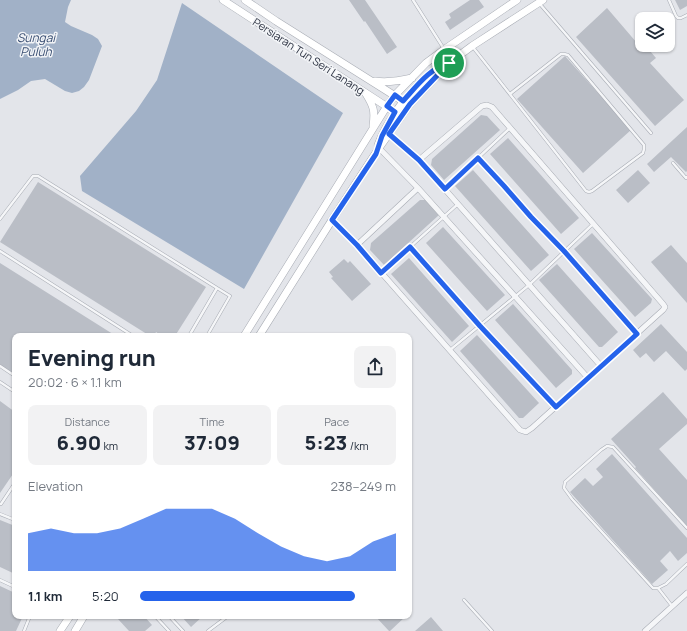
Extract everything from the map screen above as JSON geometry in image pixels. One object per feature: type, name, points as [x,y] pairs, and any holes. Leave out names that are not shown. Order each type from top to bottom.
[{"type":"street","name":"Persiaran Tun Seri Lanang","points":[[223,0],[395,112]]},
{"type":"street","name":"Persiaran Tun Seri Lanang","points":[[245,0],[403,101]]},
{"type":"street","points":[[246,333],[395,95],[426,63],[517,0]]},
{"type":"street","points":[[261,333],[332,220],[410,104],[449,63],[472,46],[541,2]]},
{"type":"street","points":[[377,151],[382,136],[395,112],[403,101],[434,70],[443,64],[449,63]]},
{"type":"street","points":[[372,81],[385,82],[412,78]]},
{"type":"street","points":[[364,91],[371,103],[374,113],[373,128]]},
{"type":"street","points":[[332,220],[357,245],[520,430],[526,432],[556,407],[665,307],[594,223],[492,107],[487,105],[482,106],[419,160]]},
{"type":"street","points":[[389,134],[419,160],[601,366]]},
{"type":"street","points":[[377,151],[418,188],[588,378]]},
{"type":"street","points":[[357,245],[418,188]]},
{"type":"street","points":[[645,631],[687,593]]},
{"type":"street","points":[[60,631],[68,619]]},
{"type":"street","points":[[74,631],[82,619]]},
{"type":"lane","points":[[413,0],[445,49]]},
{"type":"lane","points":[[669,0],[678,18],[687,15]]},
{"type":"lane","points":[[541,2],[650,134]]},
{"type":"lane","points":[[472,46],[586,191],[592,191],[643,153],[644,145],[568,55],[561,54],[510,94]]},
{"type":"lane","points":[[445,189],[510,128]]},
{"type":"lane","points":[[478,158],[564,251],[637,334]]},
{"type":"lane","points":[[673,163],[686,178],[687,177]]},
{"type":"lane","points":[[0,220],[33,176],[38,176],[230,296],[209,333]]},
{"type":"lane","points":[[381,273],[458,204]]},
{"type":"lane","points":[[450,351],[529,285],[594,223]]},
{"type":"lane","points":[[410,247],[480,326],[556,407]]},
{"type":"lane","points":[[0,251],[128,333]]},
{"type":"lane","points":[[191,333],[217,288]]},
{"type":"lane","points":[[0,366],[12,374]]},
{"type":"lane","points":[[0,382],[12,390]]},
{"type":"lane","points":[[687,528],[613,447],[607,446],[601,450],[565,482],[564,488],[572,499],[653,588],[658,588],[666,584],[687,564]]},
{"type":"lane","points":[[1,504],[12,488]]},
{"type":"lane","points":[[0,514],[12,519]]},
{"type":"lane","points":[[0,580],[12,586]]},
{"type":"lane","points":[[658,588],[672,607]]},
{"type":"lane","points":[[464,600],[492,631]]},
{"type":"lane","points":[[24,631],[29,619]]},
{"type":"lane","points":[[158,619],[169,631]]},
{"type":"lane","points":[[172,619],[183,631]]},
{"type":"lane","points":[[208,631],[224,619]]},
{"type":"water","name":"Sungai Puluh","points":[[0,0],[71,0],[65,22],[92,35],[98,39],[102,46],[89,80],[84,87],[79,91],[72,93],[65,91],[45,79],[31,81],[18,90],[0,99]]},
{"type":"water","points":[[182,3],[343,113],[244,289],[82,191],[80,176],[136,111],[157,80]]},
{"type":"building","points":[[349,0],[365,0],[397,47],[387,54]]},
{"type":"building","points":[[470,0],[479,0],[484,7],[450,30],[445,22],[451,18],[449,14]]},
{"type":"building","points":[[675,0],[687,0],[687,6],[680,10]]},
{"type":"building","points":[[607,8],[635,41],[635,52],[651,52],[656,58],[650,63],[684,100],[655,126],[576,37]]},
{"type":"building","points":[[565,56],[631,130],[583,173],[517,99]]},
{"type":"building","points":[[481,115],[487,116],[500,130],[444,180],[431,165],[432,159]]},
{"type":"building","points":[[687,127],[687,171],[686,172],[671,157],[654,172],[647,164]]},
{"type":"building","points":[[508,138],[579,218],[561,234],[490,154]]},
{"type":"building","points":[[473,170],[549,255],[531,271],[455,186]]},
{"type":"building","points":[[638,170],[650,183],[628,203],[616,190]]},
{"type":"building","points":[[38,182],[206,287],[177,333],[145,333],[0,242]]},
{"type":"building","points":[[420,200],[427,200],[439,215],[384,265],[370,250],[371,243]]},
{"type":"building","points":[[443,227],[505,295],[487,311],[426,243]]},
{"type":"building","points":[[592,233],[652,299],[651,303],[635,317],[574,249]]},
{"type":"building","points":[[671,245],[687,263],[687,303],[651,262]]},
{"type":"building","points":[[409,258],[469,326],[452,342],[391,274]]},
{"type":"building","points":[[344,259],[348,263],[350,261],[371,284],[352,301],[331,278],[333,277],[329,272]]},
{"type":"building","points":[[0,263],[111,333],[12,333],[12,372],[0,365]]},
{"type":"building","points":[[557,264],[618,332],[602,347],[599,347],[539,280]]},
{"type":"building","points":[[513,304],[572,370],[572,374],[556,388],[495,320]]},
{"type":"building","points":[[661,324],[687,352],[687,369],[685,371],[666,351],[654,362],[646,353],[640,358],[633,350]]},
{"type":"building","points":[[477,335],[539,403],[523,418],[519,418],[460,351]]},
{"type":"building","points":[[663,392],[687,419],[687,424],[659,449],[687,480],[687,526],[611,439]]},
{"type":"building","points":[[0,401],[12,410],[12,475],[0,493]]},
{"type":"building","points":[[612,454],[687,538],[687,553],[678,561],[670,551],[660,561],[668,570],[652,584],[570,492],[585,478],[593,486],[603,477],[596,469]]},
{"type":"building","points":[[0,520],[12,525],[12,573],[0,567]]},
{"type":"building","points":[[0,586],[12,592],[12,619],[22,619],[16,631],[0,631]]},
{"type":"building","points":[[431,617],[443,631],[415,631]]},
{"type":"building","points":[[118,619],[147,619],[152,625],[145,631],[129,631]]},
{"type":"building","points":[[184,619],[200,619],[191,627]]},
{"type":"building","points":[[378,619],[403,619],[390,631]]},
{"type":"route","points":[[449,63],[410,104],[389,134],[419,160],[445,189],[478,158],[564,251],[637,334],[556,407],[480,326],[410,247],[381,273],[357,245],[332,220],[376,154],[382,136],[395,112],[387,106],[395,95],[403,101],[434,70],[443,64],[449,63]]}]
